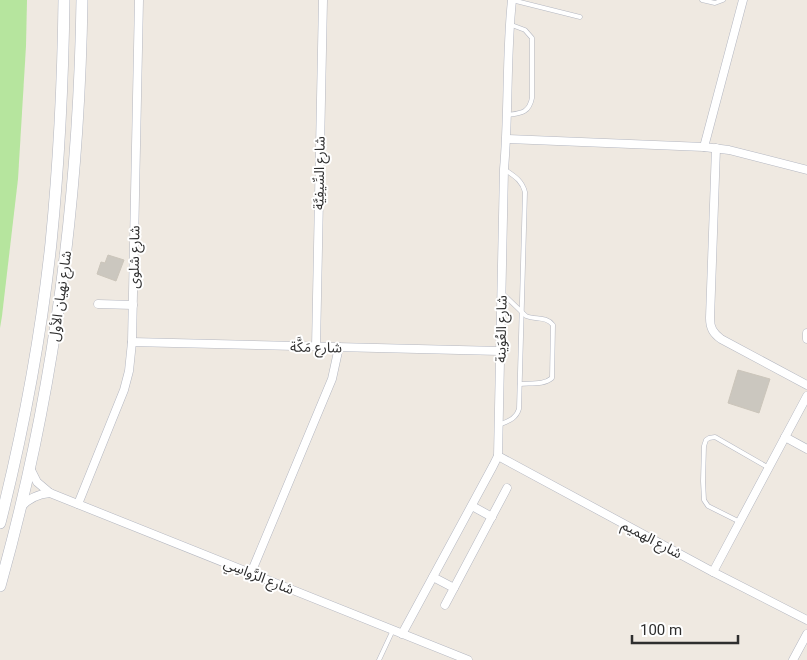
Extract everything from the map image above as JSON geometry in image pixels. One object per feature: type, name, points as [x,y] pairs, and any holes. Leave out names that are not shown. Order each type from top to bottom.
[{"type":"main road","name":"شارع نهيان الأول","points":[[0,523],[33,368],[47,276],[62,90],[64,0]]},
{"type":"main road","name":"شارع نهيان الأول","points":[[0,586],[21,507],[52,358],[74,176],[82,0]]},
{"type":"street","name":"شارع شلوى","points":[[78,504],[124,390],[129,371],[132,342],[139,0]]},
{"type":"street","name":"شارع السِّيفِيَّة","points":[[316,347],[323,0]]},
{"type":"street","name":"شارع العُوَينة","points":[[402,634],[498,456],[504,169],[507,139],[506,116],[512,0]]},
{"type":"street","points":[[704,147],[743,0]]},
{"type":"street","points":[[507,139],[716,148],[807,170]]},
{"type":"street","points":[[716,148],[710,324],[712,330],[721,339],[807,385]]},
{"type":"street","points":[[98,304],[132,305]]},
{"type":"street","points":[[807,332],[807,339]]},
{"type":"street","name":"شارع مَكَّة","points":[[132,342],[500,351]]},
{"type":"street","points":[[251,573],[332,379],[339,347]]},
{"type":"street","points":[[713,572],[807,396]]},
{"type":"street","points":[[785,437],[807,449]]},
{"type":"street","name":"شارع الهميم","points":[[498,456],[713,572],[807,620]]},
{"type":"street","name":"شارع الرَّواسِي","points":[[30,467],[37,482],[50,493],[468,660]]},
{"type":"street","points":[[445,605],[508,488]]},
{"type":"street","points":[[21,507],[40,494],[50,493]]},
{"type":"street","points":[[472,506],[492,517]]},
{"type":"street","points":[[433,577],[454,588]]},
{"type":"street","points":[[793,660],[807,634]]},
{"type":"lane","name":"شارع العُوَينة","points":[[512,0],[580,17]]},
{"type":"lane","points":[[702,0],[716,3],[723,0]]},
{"type":"lane","points":[[506,116],[524,111],[530,106],[532,98],[532,38],[525,30],[510,24]]},
{"type":"lane","points":[[499,425],[514,418],[520,408],[525,192],[517,177],[504,169]]},
{"type":"lane","points":[[501,291],[528,317],[546,319],[553,325],[553,375],[547,382],[520,384]]},
{"type":"lane","points":[[740,522],[704,502],[704,443],[709,438],[715,437],[769,468]]},
{"type":"lane","points":[[379,660],[393,630]]},
{"type":"green space","points":[[0,0],[27,0],[18,179],[0,328]]},
{"type":"building","points":[[108,255],[124,260],[116,281],[97,274],[101,262],[105,263]]},
{"type":"building","points":[[738,370],[770,379],[759,413],[728,403]]}]
